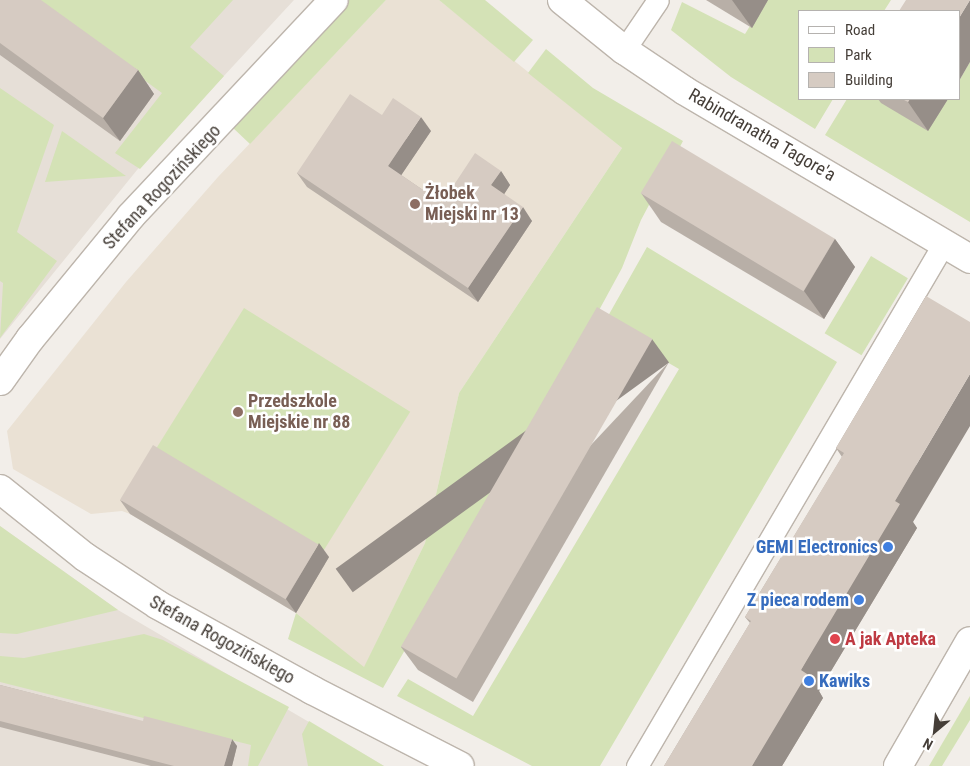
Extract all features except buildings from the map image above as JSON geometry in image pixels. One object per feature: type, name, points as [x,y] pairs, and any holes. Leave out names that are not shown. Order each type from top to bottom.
[{"type":"street","name":"Stefana Rogozińskiego","points":[[0,381],[30,338],[131,216],[334,0]]},
{"type":"street","name":"Rabindranatha Tagore'a","points":[[562,0],[624,50],[685,90],[970,258]]},
{"type":"street","name":"Stefana Rogozińskiego","points":[[0,489],[85,557],[158,605],[312,690],[460,766]]},
{"type":"street","points":[[898,766],[970,641]]},
{"type":"lane","points":[[624,50],[658,0]]},
{"type":"lane","points":[[637,766],[944,242]]},
{"type":"shaded area","points":[[0,0],[294,0],[137,170],[0,339]]},
{"type":"shaded area","points":[[386,0],[439,0],[622,148],[459,393],[425,543],[364,668],[296,613],[130,514],[122,511],[91,514],[13,469],[7,431],[126,282],[218,177]]},
{"type":"shaded area","points":[[0,526],[118,610],[384,766],[0,766]]},
{"type":"green space","points":[[34,0],[233,0],[190,47],[224,76],[140,169],[115,153],[162,93]]},
{"type":"green space","points":[[349,0],[386,0],[250,144],[232,127],[235,122]]},
{"type":"green space","points":[[439,0],[485,0],[533,40],[514,62]]},
{"type":"green space","points":[[766,0],[891,0],[885,10],[798,10],[798,100],[832,100],[815,129],[731,77],[671,30],[682,2],[745,34]]},
{"type":"green space","points":[[546,49],[593,88],[683,141],[641,220],[622,268],[567,369],[383,688],[288,639],[296,613],[364,667],[425,543],[459,393],[622,148],[528,73]]},
{"type":"green space","points":[[970,62],[970,222],[825,135],[846,100],[960,100],[960,79]]},
{"type":"green space","points":[[0,88],[54,125],[17,232],[57,261],[0,338],[3,283],[0,281]]},
{"type":"green space","points":[[62,131],[126,176],[45,182]]},
{"type":"green space","points":[[647,247],[837,362],[600,766],[532,766],[397,696],[408,679],[473,716],[679,369],[603,325]]},
{"type":"green space","points":[[871,256],[908,278],[862,355],[825,333]]},
{"type":"green space","points":[[244,308],[410,412],[320,557],[153,453]]},
{"type":"green space","points":[[0,526],[118,610],[17,634],[0,633]]},
{"type":"green space","points":[[144,634],[163,640],[289,707],[258,766],[248,766],[251,745],[0,682],[0,656],[24,658]]},
{"type":"green space","points":[[970,696],[970,720],[942,766],[929,766]]},
{"type":"green space","points":[[309,721],[384,766],[308,766],[302,734]]},
{"type":"place","name":"Żłobek Miejski nr 13","points":[[415,204]]},
{"type":"place","name":"Przedszkole Miejskie nr 88","points":[[238,412]]},
{"type":"place","name":"GEMI Electronics","points":[[888,547]]},
{"type":"place","name":"Z pieca rodem","points":[[859,600]]},
{"type":"place","name":"A jak Apteka","points":[[835,639]]},
{"type":"place","name":"Kawiks","points":[[809,681]]}]
